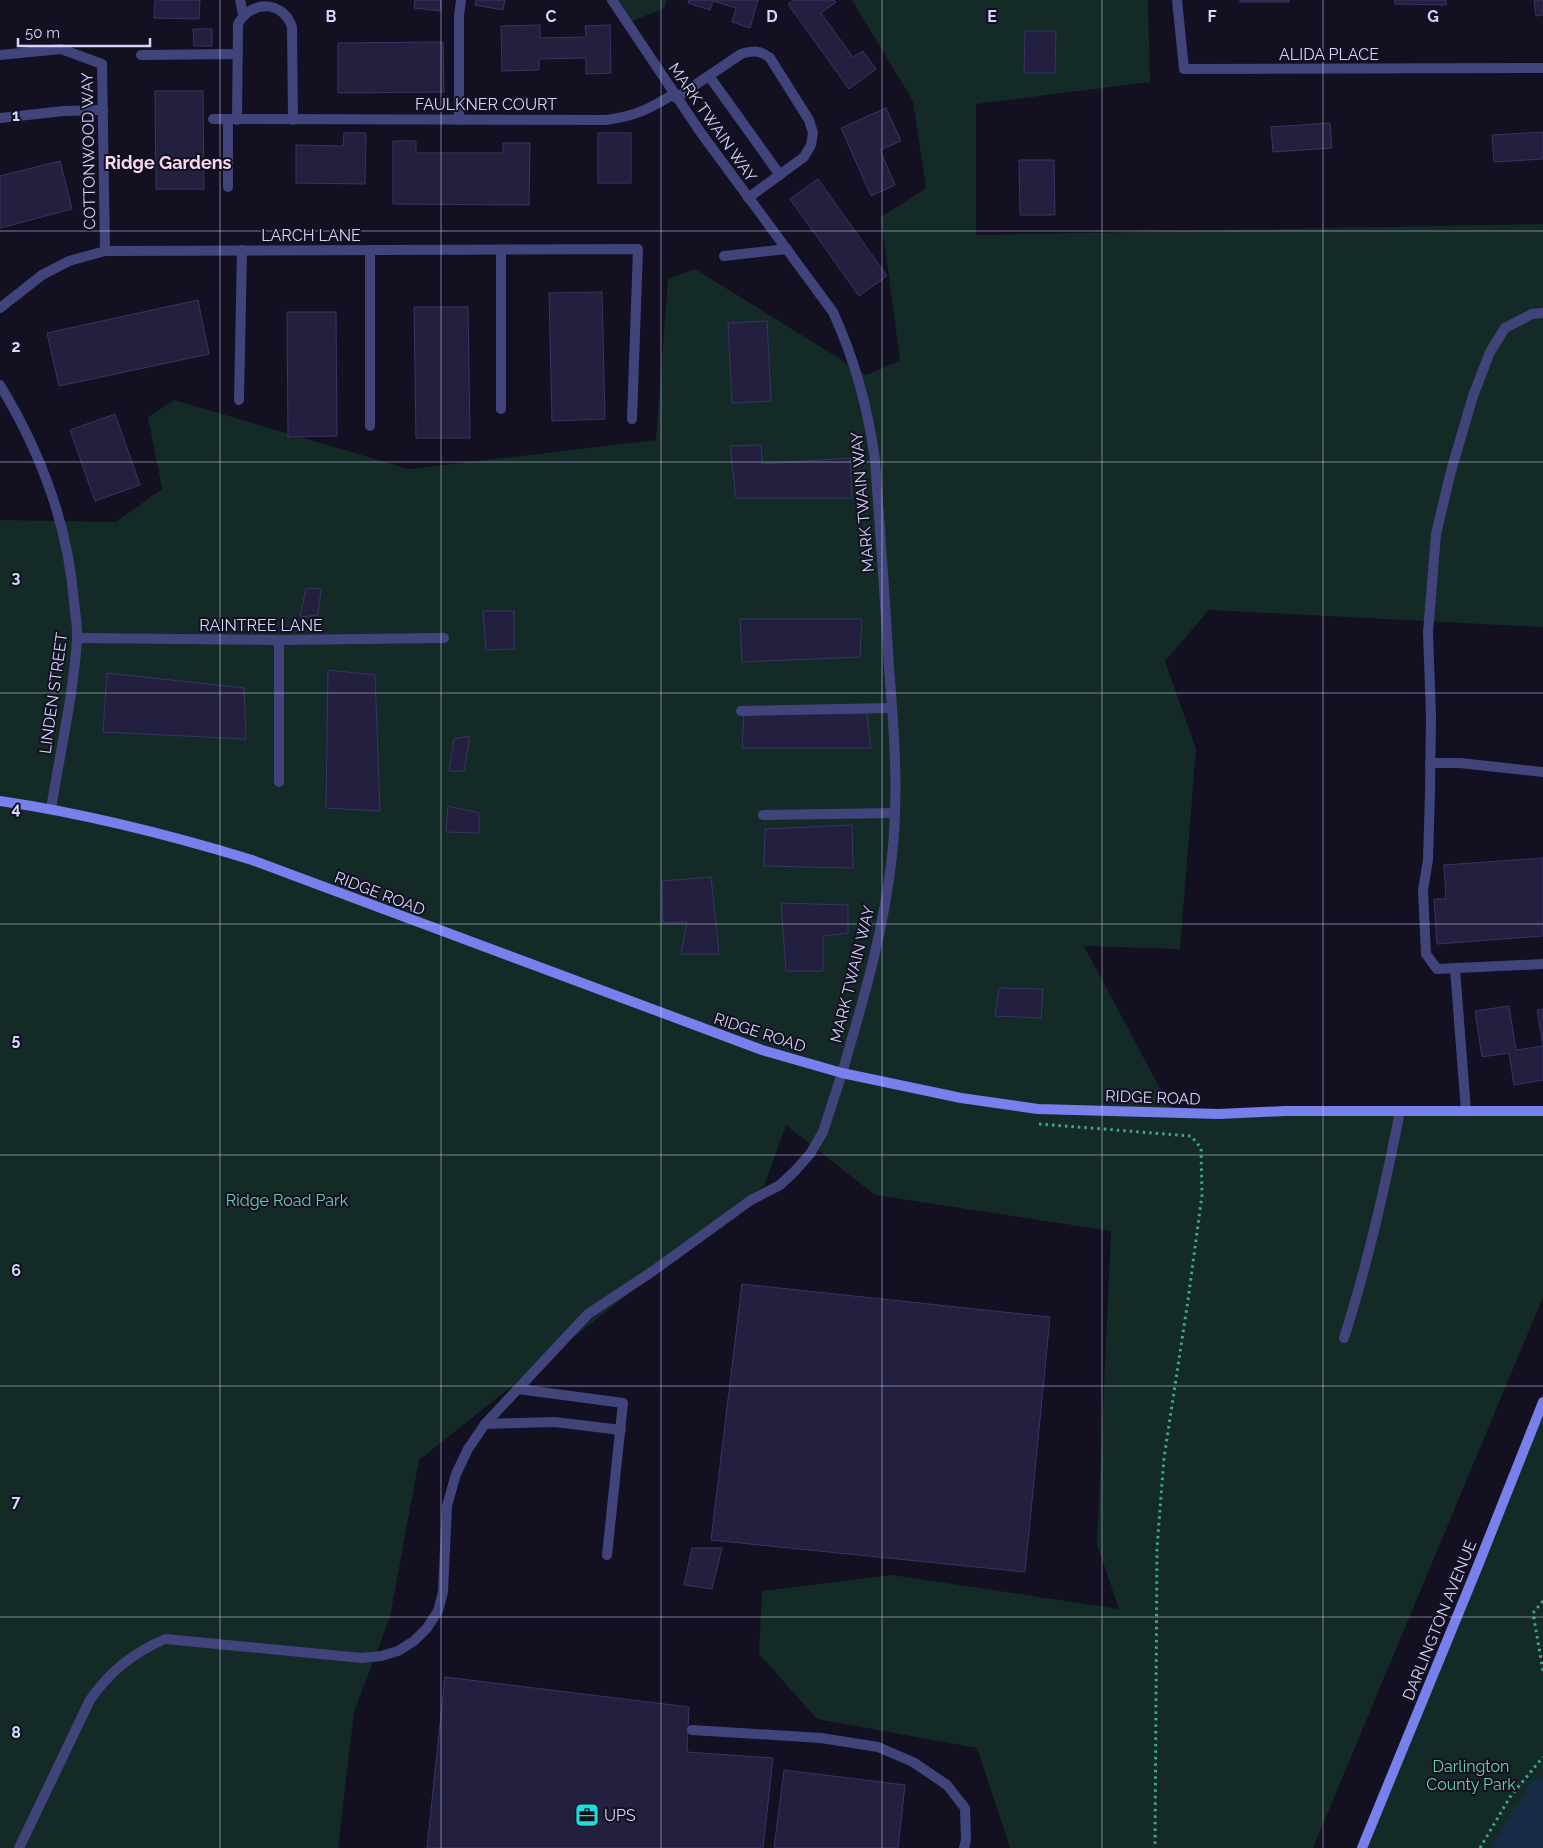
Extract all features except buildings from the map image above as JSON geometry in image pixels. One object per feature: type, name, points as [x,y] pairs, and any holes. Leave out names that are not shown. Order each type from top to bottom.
[{"type":"street","points":[[240,0],[243,14]]},
{"type":"street","points":[[459,120],[459,16],[461,0]]},
{"type":"street","name":"MARK TWAIN WAY","points":[[19,1848],[90,1700],[102,1683],[118,1667],[144,1648],[165,1638],[362,1658],[389,1654],[414,1642],[428,1628],[438,1611],[443,1592],[447,1506],[456,1474],[468,1449],[485,1424],[588,1314],[653,1272],[751,1200],[780,1185],[795,1171],[810,1154],[823,1132],[842,1073],[872,969],[884,919],[895,813],[895,753],[875,460],[870,422],[859,377],[833,312],[675,96],[612,0]]},
{"type":"street","name":"ALIDA PLACE","points":[[1177,0],[1184,69],[1543,68]]},
{"type":"street","points":[[228,187],[238,54],[238,24],[243,14],[250,7],[261,3],[284,4],[292,27],[293,120]]},
{"type":"street","name":"COTTONWOOD WAY","points":[[0,56],[61,49],[102,64],[105,251]]},
{"type":"street","name":"FAULKNER COURT","points":[[213,119],[606,120],[625,118],[646,111],[675,96],[741,54],[751,50],[762,52],[770,58],[809,120],[813,132],[811,145],[804,157],[780,175]]},
{"type":"street","points":[[141,55],[238,54]]},
{"type":"street","points":[[709,76],[780,175],[748,198]]},
{"type":"street","points":[[0,118],[64,111],[103,110]]},
{"type":"street","name":"LARCH LANE","points":[[0,308],[42,275],[69,261],[105,251],[638,249],[632,419]]},
{"type":"street","points":[[724,256],[786,249]]},
{"type":"street","points":[[239,400],[242,250]]},
{"type":"street","points":[[370,250],[370,426]]},
{"type":"street","points":[[501,250],[501,409]]},
{"type":"street","points":[[1543,313],[1532,314],[1505,328],[1490,352],[1473,396],[1451,471],[1436,534],[1428,632],[1430,762],[1428,860],[1423,890],[1426,954],[1437,969],[1543,964]]},
{"type":"street","name":"LINDEN STREET","points":[[0,385],[34,448],[51,492],[64,536],[73,582],[78,638],[51,809]]},
{"type":"street","name":"RAINTREE LANE","points":[[78,638],[279,640],[444,638]]},
{"type":"street","points":[[279,640],[279,782]]},
{"type":"street","points":[[742,711],[892,708]]},
{"type":"street","points":[[1430,762],[1460,763],[1543,772]]},
{"type":"street","name":"RIDGE ROAD","points":[[0,801],[131,825],[188,840],[252,860],[762,1050],[842,1073],[961,1098],[1038,1109],[1219,1114],[1285,1111],[1543,1111]]},
{"type":"street","points":[[763,815],[895,813]]},
{"type":"street","points":[[1455,969],[1466,1111]]},
{"type":"street","points":[[1344,1338],[1363,1278],[1400,1111]]},
{"type":"street","points":[[518,1389],[623,1403],[607,1555]]},
{"type":"street","name":"DARLINGTON AVENUE","points":[[1362,1848],[1543,1402]]},
{"type":"street","points":[[485,1424],[555,1422],[621,1430]]},
{"type":"street","points":[[692,1730],[821,1738],[878,1747],[913,1762],[947,1785],[965,1808],[966,1840],[964,1848]]},
{"type":"path","points":[[1035,1124],[1191,1136],[1201,1148],[1202,1195],[1164,1458],[1157,1548],[1155,1848]]},
{"type":"path","points":[[1543,1601],[1533,1613],[1543,1671]]},
{"type":"path","points":[[1480,1848],[1510,1797],[1543,1757]]},
{"type":"green space","points":[[612,0],[667,0],[664,8],[623,25]]},
{"type":"green space","name":"Ridge Road Park","points":[[852,0],[1148,0],[1150,82],[976,104],[976,235],[1543,224],[1543,627],[1209,610],[1165,661],[1196,749],[1180,949],[1084,946],[1171,1109],[1241,1112],[1543,1116],[1543,1297],[1313,1848],[1010,1848],[977,1748],[817,1719],[759,1654],[762,1591],[892,1575],[1119,1609],[1097,1544],[1111,1231],[875,1195],[786,1125],[764,1186],[419,1460],[390,1617],[354,1712],[338,1848],[0,1848],[0,520],[116,522],[162,489],[148,417],[174,400],[409,469],[656,440],[668,279],[695,269],[866,375],[900,361],[881,217],[926,188],[913,101]]},
{"type":"green space","name":"Darlington County Park","points":[[1543,1402],[1543,1848],[1362,1848]]},
{"type":"water","points":[[1543,1777],[1543,1848],[1491,1848],[1533,1781]]},
{"type":"place","name":"UPS","points":[[587,1815]]},
{"type":"district","name":"Ridge Gardens","points":[[168,163]]}]
